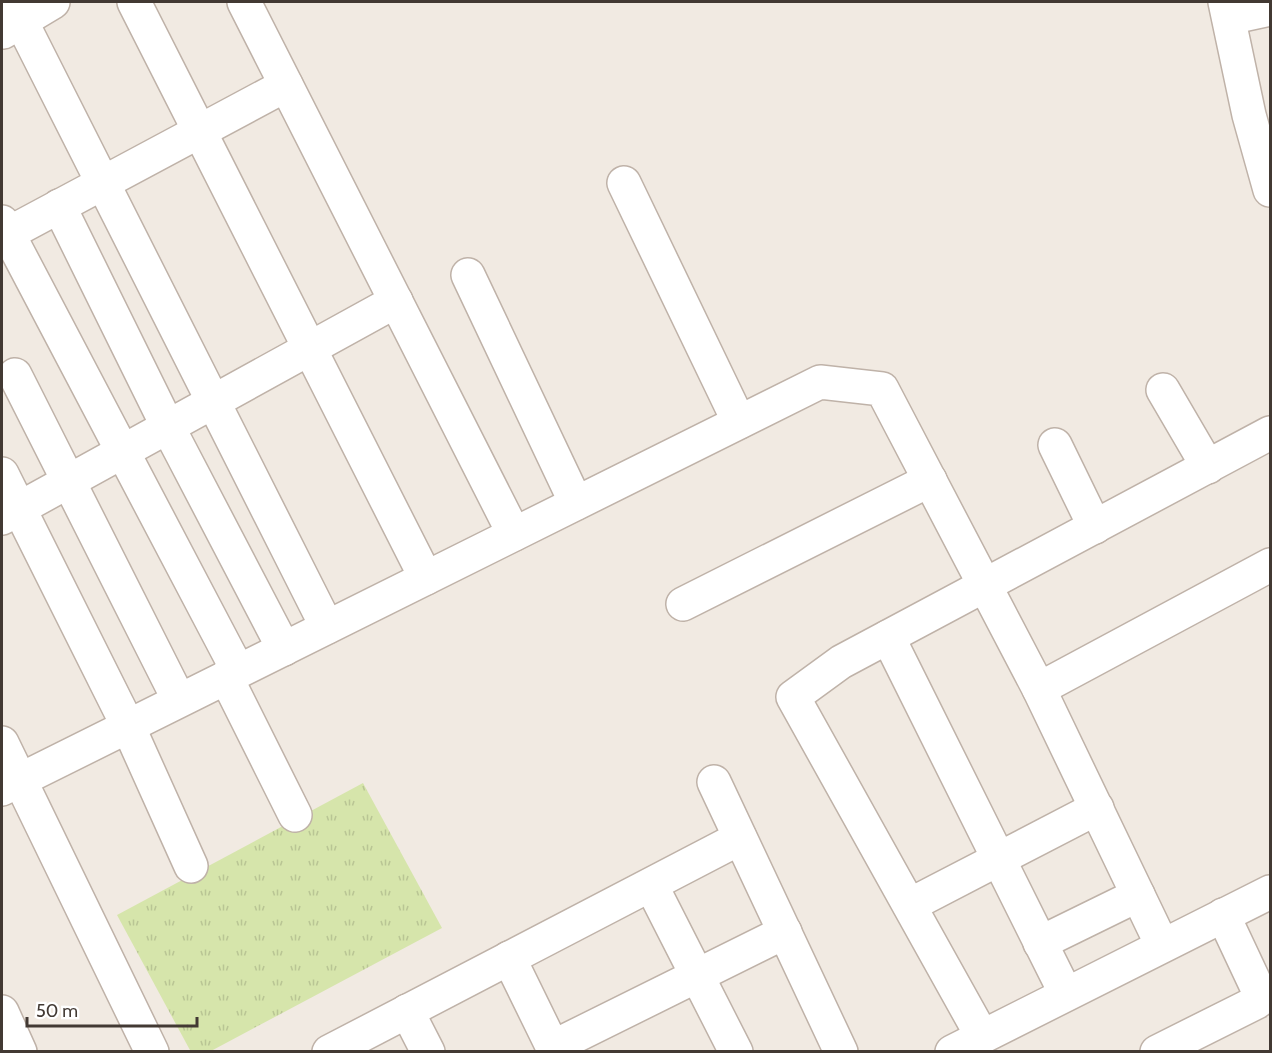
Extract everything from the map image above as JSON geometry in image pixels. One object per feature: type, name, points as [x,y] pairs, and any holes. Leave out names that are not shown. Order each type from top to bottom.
[{"type":"street","points":[[53,2],[10,19],[103,183],[327,627]]},
{"type":"street","points":[[134,2],[201,130],[426,578]]},
{"type":"street","points":[[244,2],[514,534]]},
{"type":"street","points":[[1269,7],[1227,10],[1249,115],[1270,190]]},
{"type":"street","points":[[286,85],[59,206],[4,231],[122,452],[232,674],[295,815]]},
{"type":"street","points":[[624,183],[739,422]]},
{"type":"street","points":[[59,206],[168,427],[284,649]]},
{"type":"street","points":[[468,275],[576,503]]},
{"type":"street","points":[[10,513],[396,302]]},
{"type":"street","points":[[15,375],[179,700]]},
{"type":"street","points":[[10,785],[819,382],[882,389],[1039,689],[1162,945]]},
{"type":"street","points":[[1163,390],[1208,467]]},
{"type":"street","points":[[982,1036],[793,697],[841,662],[1270,433]]},
{"type":"street","points":[[1055,445],[1095,526]]},
{"type":"street","points":[[2,474],[10,513],[128,726],[191,866]]},
{"type":"street","points":[[683,604],[930,480]]},
{"type":"street","points":[[1039,689],[1270,566]]},
{"type":"street","points":[[888,637],[1066,994]]},
{"type":"street","points":[[2,743],[10,785],[152,1052]]},
{"type":"street","points":[[714,782],[841,1052]]},
{"type":"street","points":[[910,905],[1097,808]]},
{"type":"street","points":[[329,1052],[740,838]]},
{"type":"street","points":[[651,885],[736,1052]]},
{"type":"street","points":[[952,1052],[1270,892]]},
{"type":"street","points":[[1040,943],[1138,895]]},
{"type":"street","points":[[1157,1052],[1257,1002],[1261,996],[1223,915]]},
{"type":"street","points":[[509,958],[554,1049],[784,932]]},
{"type":"street","points":[[407,1011],[428,1052]]},
{"type":"street","points":[[2,1012],[20,1052]]},
{"type":"green space","points":[[363,783],[442,928],[211,1051],[191,1052],[117,915]]}]
